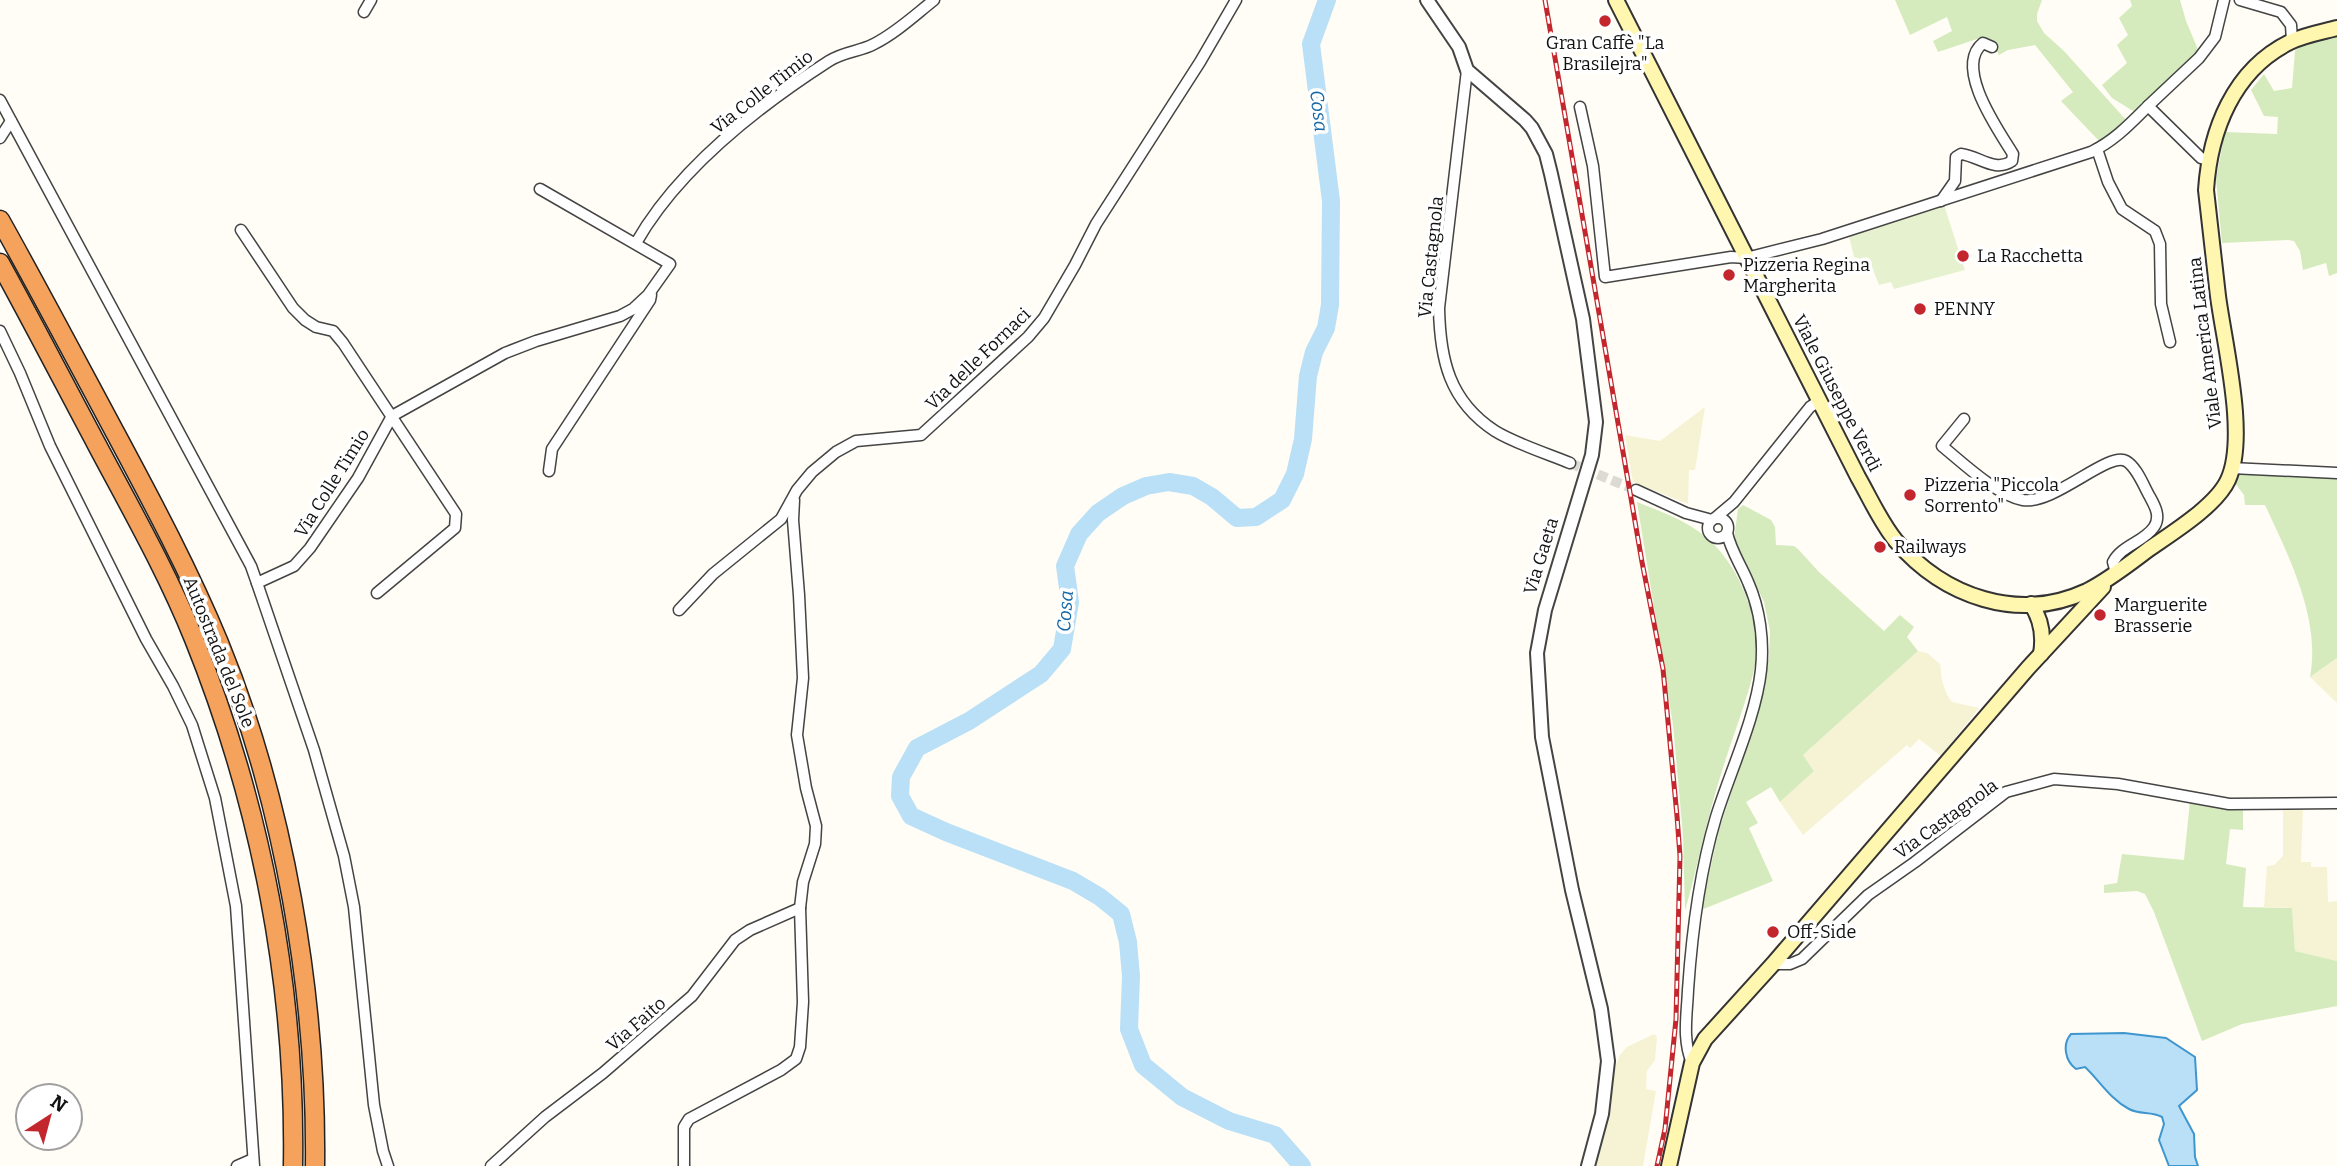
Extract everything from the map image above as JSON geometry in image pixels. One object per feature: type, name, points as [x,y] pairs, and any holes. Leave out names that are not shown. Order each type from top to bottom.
[{"type":"highway","name":"Autostrada del Sole","points":[[0,220],[191,578],[236,688],[274,816],[291,894],[307,1000],[316,1110],[315,1166]]},
{"type":"highway","name":"Autostrada del Sole","points":[[0,263],[146,536],[194,639],[233,749],[267,878],[285,993],[294,1119],[293,1166]]},
{"type":"main road","name":"Viale Giuseppe Verdi","points":[[1616,0],[1858,477],[1895,540],[1928,573],[1956,589],[1991,603],[2031,604]]},
{"type":"main road","name":"Viale America Latina","points":[[2031,604],[2062,599],[2087,591],[2116,573],[2215,498],[2228,480],[2236,451],[2233,401],[2206,190],[2208,160],[2219,121],[2240,84],[2274,52],[2292,41],[2337,28]]},
{"type":"main road","points":[[1669,1166],[1692,1063],[1712,1030],[1773,964],[2041,654],[2116,573]]},
{"type":"main road","points":[[2062,599],[2071,610],[2069,623]]},
{"type":"main road","points":[[2031,604],[2037,612],[2042,629],[2041,654]]},
{"type":"street","points":[[364,12],[371,0]]},
{"type":"street","name":"Via Colle Timio","points":[[636,243],[668,198],[700,162],[745,122],[830,60],[874,44],[934,0]]},
{"type":"street","name":"Via delle Fornaci","points":[[679,610],[713,574],[781,519],[812,472],[836,452],[856,441],[921,435],[1028,337],[1044,318],[1096,224],[1200,62],[1236,0]]},
{"type":"street","name":"Via Gaeta","points":[[1427,0],[1459,47],[1467,71],[1525,120],[1546,154],[1583,319],[1593,382],[1596,422],[1592,455],[1545,610],[1537,653],[1542,737],[1572,890],[1601,1009],[1608,1061],[1602,1114],[1588,1166]]},
{"type":"street","points":[[1580,107],[1593,166],[1605,277],[1731,257],[1746,258],[1822,239],[2097,149],[2120,133],[2199,58],[2215,37],[2224,0]]},
{"type":"street","points":[[2240,0],[2281,12],[2291,25],[2292,41]]},
{"type":"street","points":[[1941,201],[1955,181],[1956,157],[1961,154],[1998,166],[2005,166],[2012,161],[2013,154],[1981,101],[1976,87],[1977,48],[1983,43],[1992,47]]},
{"type":"street","name":"Via Castagnola","points":[[1467,71],[1439,308],[1440,343],[1450,382],[1470,410],[1496,432],[1570,463]]},
{"type":"street","points":[[0,100],[251,566],[314,750],[344,856],[354,907],[374,1105],[388,1166]]},
{"type":"street","points":[[2148,106],[2201,158],[2208,160]]},
{"type":"street","points":[[0,138],[11,121]]},
{"type":"street","points":[[2097,149],[2108,182],[2122,209],[2155,230],[2160,244],[2161,304],[2170,342]]},
{"type":"street","points":[[392,415],[505,353],[620,316],[633,309],[670,264],[540,189]]},
{"type":"street","name":"Via Colle Timio","points":[[241,230],[293,308],[316,327],[333,331],[392,415],[456,514],[455,528],[377,593]]},
{"type":"street","points":[[548,471],[552,449],[650,300],[651,290]]},
{"type":"street","points":[[0,331],[50,446],[146,639],[173,685],[196,737],[215,798],[236,906],[254,1163],[237,1166]]},
{"type":"street","points":[[1712,535],[1709,524],[1734,502],[1810,407],[1819,401]]},
{"type":"street","name":"Via Colle Timio","points":[[257,583],[294,566],[310,548],[358,478],[392,415]]},
{"type":"street","points":[[1964,419],[1942,446],[1995,488],[2024,500],[2060,491],[2105,463],[2118,459],[2126,461],[2132,467],[2156,507],[2157,516],[2154,527],[2117,554],[2113,562],[2116,573]]},
{"type":"street","points":[[2231,468],[2337,474]]},
{"type":"street","points":[[1636,490],[1700,522],[1735,558]]},
{"type":"street","points":[[684,1166],[684,1128],[689,1119],[781,1070],[796,1059],[800,1046],[803,1002],[800,908],[803,883],[815,844],[816,826],[797,735],[803,678],[793,520],[794,496]]},
{"type":"street","points":[[1712,535],[1722,537],[1728,530],[1734,502]]},
{"type":"street","points":[[1686,513],[1723,519],[1735,558],[1755,601],[1762,636],[1761,671],[1751,713],[1716,819],[1694,915],[1685,1037],[1692,1063]]},
{"type":"street","name":"Via Castagnola","points":[[1773,964],[1790,964],[1802,959],[1868,895],[2006,792],[2054,779],[2118,783],[2229,804],[2337,803]]},
{"type":"street","name":"Via Faito","points":[[491,1166],[545,1117],[603,1073],[692,996],[736,940],[750,930],[800,908]]},
{"type":"shaded area","points":[[1705,407],[1695,470],[1689,470],[1688,504],[1633,482],[1625,435],[1660,441]]},
{"type":"shaded area","points":[[1918,651],[1927,653],[1940,664],[1942,681],[1952,702],[1979,708],[1941,756],[1919,739],[1910,748],[1907,745],[1803,835],[1780,802],[1814,771],[1803,755]]},
{"type":"shaded area","points":[[2337,658],[2337,703],[2310,677]]},
{"type":"shaded area","points":[[2283,809],[2303,810],[2301,862],[2311,862],[2311,867],[2327,867],[2328,902],[2337,901],[2337,961],[2295,951],[2292,908],[2264,907],[2267,866],[2274,865],[2283,856]]},
{"type":"shaded area","points":[[1654,1034],[1657,1037],[1655,1060],[1647,1071],[1646,1089],[1656,1091],[1643,1166],[1596,1166],[1613,1073],[1620,1055],[1627,1047]]},
{"type":"green space","points":[[1895,0],[2042,0],[2037,21],[2044,33],[2064,51],[2127,121],[2101,143],[2061,101],[2073,92],[2035,45],[2008,50],[1999,55],[1991,41],[1977,39],[1938,52],[1933,41],[1952,31],[1947,17],[1910,35]]},
{"type":"green space","points":[[2130,0],[2180,0],[2199,52],[2133,111],[2112,98],[2102,85],[2127,63],[2117,45],[2128,35],[2119,18],[2132,6]]},
{"type":"green space","points":[[2337,35],[2337,273],[2329,276],[2326,263],[2303,270],[2300,251],[2294,241],[2222,243],[2216,179],[2225,132],[2277,134],[2278,117],[2264,116],[2251,90],[2264,74],[2274,91],[2292,88],[2295,51],[2299,47]]},
{"type":"green space","points":[[1944,205],[1965,270],[1894,289],[1891,282],[1879,285],[1870,262],[1854,257],[1849,236]]},
{"type":"green space","points":[[2239,473],[2337,479],[2337,658],[2310,677],[2311,633],[2301,589],[2265,505],[2245,505],[2244,495],[2235,483]]},
{"type":"green space","points":[[1637,502],[1692,527],[1720,551],[1740,581],[1753,617],[1756,635],[1751,683],[1717,788],[1685,911],[1683,835],[1673,725]]},
{"type":"green space","points":[[1743,505],[1771,520],[1775,527],[1776,545],[1794,546],[1798,549],[1818,571],[1884,631],[1900,615],[1914,627],[1907,637],[1918,651],[1803,755],[1814,771],[1780,802],[1771,787],[1746,802],[1758,823],[1749,828],[1773,881],[1701,910],[1719,830],[1756,717],[1769,658],[1770,631],[1764,602],[1734,539],[1738,509]]},
{"type":"green space","points":[[2190,801],[2243,810],[2243,830],[2230,829],[2226,864],[2246,868],[2243,907],[2292,908],[2295,951],[2337,961],[2337,1006],[2242,1024],[2202,1041],[2145,894],[2137,891],[2104,893],[2104,885],[2117,883],[2122,854],[2184,860]]},
{"type":"water","points":[[2124,1033],[2166,1038],[2195,1057],[2197,1090],[2179,1106],[2194,1134],[2198,1166],[2169,1166],[2159,1140],[2164,1124],[2162,1117],[2137,1112],[2122,1105],[2085,1067],[2076,1069],[2069,1062],[2066,1043],[2071,1034]]},
{"type":"waterway","name":"Cosa","points":[[1302,1166],[1275,1135],[1229,1121],[1182,1097],[1143,1065],[1129,1029],[1131,976],[1128,942],[1121,914],[1100,897],[1073,881],[911,816],[900,796],[901,777],[917,748],[969,721],[1041,674],[1062,649],[1070,602],[1065,566],[1079,534],[1098,513],[1123,496],[1146,486],[1169,482],[1193,486],[1212,497],[1237,518],[1256,517],[1282,500],[1295,474],[1303,439],[1308,376],[1314,352],[1326,328],[1330,305],[1331,201],[1311,44],[1327,0]]},
{"type":"tunnel","points":[[1570,463],[1636,490]]},
{"type":"railway","points":[[1545,0],[1663,669],[1680,856],[1676,1019],[1665,1129],[1657,1166]]},
{"type":"place","name":"Gran Caffè \"La Brasilejra\"","points":[[1605,21]]},
{"type":"place","name":"La Racchetta","points":[[1963,256]]},
{"type":"place","name":"Pizzeria Regina Margherita","points":[[1729,275]]},
{"type":"place","name":"PENNY","points":[[1920,309]]},
{"type":"place","name":"Pizzeria \"Piccola Sorrento\"","points":[[1910,495]]},
{"type":"place","name":"Railways","points":[[1880,547]]},
{"type":"place","name":"Marguerite Brasserie","points":[[2100,615]]},
{"type":"place","name":"Off-Side","points":[[1773,932]]}]
